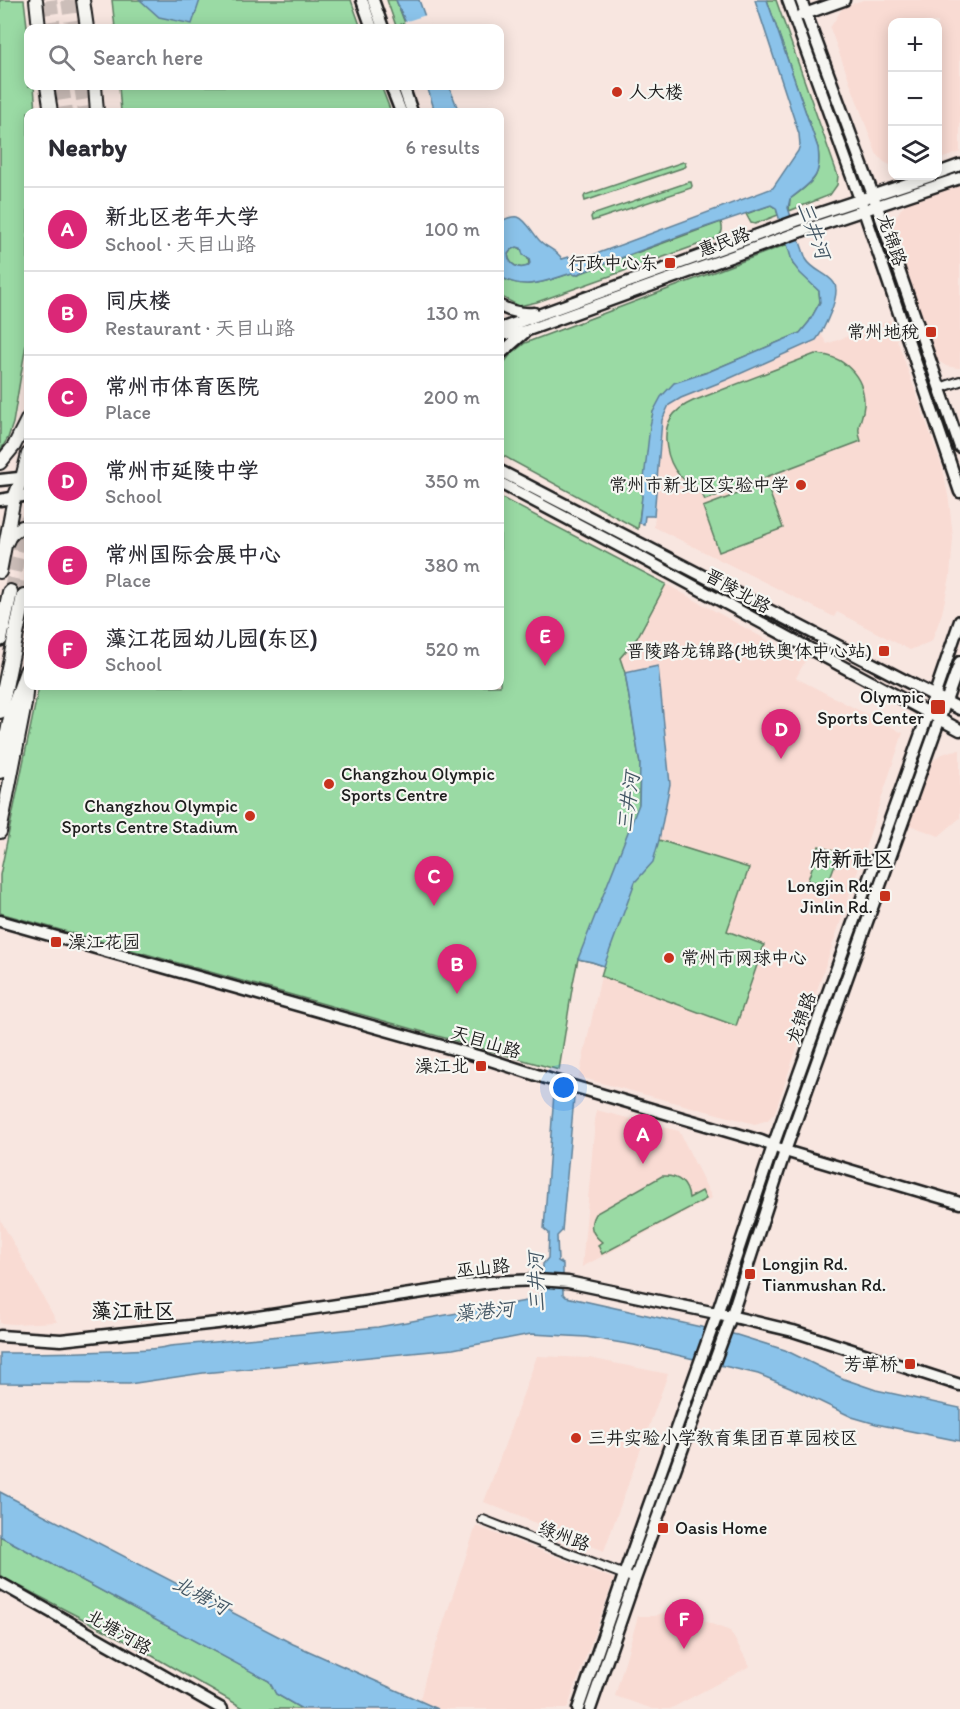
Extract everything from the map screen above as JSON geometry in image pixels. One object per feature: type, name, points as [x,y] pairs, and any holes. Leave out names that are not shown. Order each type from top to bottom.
[{"type":"highway","points":[[0,639],[10,592]]},
{"type":"highway","points":[[0,711],[24,596]]},
{"type":"highway","points":[[0,771],[12,713],[24,680]]},
{"type":"main road","points":[[36,0],[39,24]]},
{"type":"main road","points":[[83,0],[86,24]]},
{"type":"main road","points":[[362,0],[371,24]]},
{"type":"main road","points":[[373,0],[382,24]]},
{"type":"main road","name":"龙锦路","points":[[788,0],[864,210],[960,492]]},
{"type":"main road","name":"龙锦路","points":[[801,0],[873,195],[960,447]]},
{"type":"main road","points":[[795,18],[844,0]]},
{"type":"main road","points":[[48,90],[50,108]]},
{"type":"main road","points":[[95,90],[97,108]]},
{"type":"main road","points":[[393,90],[399,108]]},
{"type":"main road","points":[[404,90],[411,108]]},
{"type":"main road","points":[[942,172],[960,165]]},
{"type":"main road","name":"惠民路","points":[[797,227],[877,207],[960,178]]},
{"type":"main road","name":"惠民路","points":[[504,332],[511,334],[528,330],[797,227],[860,199],[919,180]]},
{"type":"main road","name":"惠民路","points":[[504,329],[547,312],[781,233]]},
{"type":"main road","points":[[504,308],[521,314],[547,312]]},
{"type":"main road","points":[[504,351],[528,330]]},
{"type":"main road","points":[[0,463],[14,446],[24,426]]},
{"type":"main road","name":"晋陵北路","points":[[504,473],[960,709]]},
{"type":"main road","points":[[0,480],[24,478]]},
{"type":"main road","points":[[0,572],[14,498],[24,480]]},
{"type":"main road","name":"晋陵北路","points":[[504,485],[960,730]]},
{"type":"main road","points":[[0,500],[24,496]]},
{"type":"main road","points":[[5,547],[8,538],[17,529],[24,527]]},
{"type":"main road","name":"龙锦路","points":[[578,1709],[715,1319],[772,1146],[960,621]]},
{"type":"main road","name":"龙锦路","points":[[590,1709],[730,1316],[785,1151],[960,662]]},
{"type":"main road","points":[[0,832],[26,690]]},
{"type":"main road","name":"天目山路","points":[[0,921],[481,1057],[960,1203]]},
{"type":"main road","name":"巫山路","points":[[0,1336],[61,1340],[217,1323],[490,1282],[537,1280],[568,1282],[715,1319],[730,1316],[793,1331],[960,1385]]},
{"type":"main road","name":"北塘河路","points":[[0,1583],[222,1709]]},
{"type":"main road","name":"北塘河路","points":[[0,1589],[208,1709]]},
{"type":"street","points":[[940,388],[960,381]]},
{"type":"street","name":"绿州路","points":[[483,1520],[635,1579]]},
{"type":"shaded area","points":[[863,0],[960,0],[960,152],[942,159],[942,18],[888,18],[888,164],[876,153],[830,28],[843,7]]},
{"type":"shaded area","points":[[960,183],[960,368],[958,368],[946,366],[937,360],[893,236],[894,221],[908,202]]},
{"type":"shaded area","name":"常州市新北区实验中学","points":[[890,320],[943,469],[953,538],[950,577],[942,613],[932,641],[910,650],[837,612],[834,617],[654,527],[662,420],[669,405],[815,340],[821,334],[827,344]]},
{"type":"shaded area","points":[[666,584],[805,661],[796,678],[903,733],[775,1112],[768,1120],[755,1124],[579,1077],[601,976],[736,1025],[764,945],[727,931],[749,868],[659,840],[670,784],[658,666],[625,673],[620,658],[636,638]]},
{"type":"shaded area","points":[[960,750],[960,818],[939,836],[907,824],[930,763],[940,755]]},
{"type":"shaded area","points":[[596,1110],[679,1131],[712,1198],[582,1267]]},
{"type":"shaded area","points":[[0,1219],[57,1322],[0,1323]]},
{"type":"shaded area","name":"三井实验小学教育集团百草园校区","points":[[537,1356],[589,1358],[668,1374],[604,1551],[484,1502]]},
{"type":"shaded area","points":[[476,1526],[614,1579],[567,1709],[438,1709],[420,1700],[426,1675]]},
{"type":"shaded area","points":[[672,1609],[730,1631],[750,1666],[670,1709],[653,1709],[615,1696],[638,1616],[655,1616]]},
{"type":"green space","points":[[0,0],[24,0],[27,24],[24,24],[24,90],[34,90],[36,108],[24,108],[24,356],[13,423],[0,451]]},
{"type":"green space","points":[[112,0],[351,0],[360,24],[115,24]]},
{"type":"green space","points":[[387,0],[396,0],[405,23],[395,24]]},
{"type":"green space","points":[[767,0],[776,0],[838,176],[837,185],[830,195],[789,211],[790,199],[810,184],[817,173],[818,148]]},
{"type":"green space","points":[[119,90],[383,90],[389,108],[121,108]]},
{"type":"green space","points":[[685,162],[685,167],[585,201],[585,195]]},
{"type":"green space","points":[[691,182],[691,188],[592,221],[592,215]]},
{"type":"green space","points":[[771,205],[776,208],[778,215],[755,224],[751,223],[746,214]]},
{"type":"green space","points":[[721,222],[722,231],[717,238],[537,302],[519,306],[504,298],[504,279],[527,284],[572,273],[576,275]]},
{"type":"green space","points":[[788,244],[793,264],[819,291],[820,302],[800,333],[708,372],[688,378],[653,412],[638,529],[504,456],[504,363],[525,343]]},
{"type":"green space","points":[[517,247],[526,255],[529,261],[528,266],[518,267],[510,261],[508,254]]},
{"type":"green space","points":[[815,354],[835,358],[843,363],[856,376],[861,385],[864,405],[859,430],[861,441],[705,500],[697,488],[679,475],[671,462],[666,432],[673,415],[693,401]]},
{"type":"green space","points":[[766,483],[783,528],[719,552],[703,507]]},
{"type":"green space","name":"Changzhou Olympic Sports Centre","points":[[504,499],[666,584],[637,638],[620,658],[625,673],[640,764],[639,804],[659,840],[749,868],[727,931],[764,945],[736,1026],[601,976],[604,966],[578,959],[559,1070],[0,913],[0,875],[38,690],[504,690]]},
{"type":"green space","points":[[819,846],[839,853],[827,886],[808,880]]},
{"type":"green space","points":[[662,1176],[677,1178],[681,1181],[689,1198],[702,1191],[706,1199],[602,1254],[598,1245],[602,1242],[594,1233],[592,1226],[595,1214]]},
{"type":"green space","points":[[0,1536],[269,1681],[276,1694],[302,1709],[245,1709],[135,1646],[0,1576]]},
{"type":"water","points":[[140,0],[200,0],[192,24],[159,17]]},
{"type":"water","points":[[396,0],[419,0],[428,24],[406,24]]},
{"type":"water","points":[[755,0],[767,0],[818,148],[817,173],[810,183],[790,199],[788,208],[806,259],[834,283],[836,295],[827,321],[816,340],[669,405],[662,420],[654,516],[645,516],[644,524],[639,523],[650,426],[653,412],[661,397],[674,383],[708,372],[800,333],[820,302],[819,291],[793,264],[776,208],[771,205],[575,275],[572,273],[528,284],[504,279],[504,220],[511,217],[521,218],[543,243],[562,259],[569,257],[572,263],[773,188],[800,145],[799,134]],"holes":[[[517,247],[521,248],[523,255],[529,259],[530,263],[528,266],[518,267],[512,264],[508,254]]]},
{"type":"water","points":[[428,90],[451,90],[457,108],[434,108]]},
{"type":"water","points":[[658,666],[670,784],[653,862],[635,882],[604,966],[578,959],[639,804],[640,764],[625,673]]},
{"type":"water","name":"藻港河","points":[[554,1093],[574,1098],[562,1231],[557,1236],[558,1261],[563,1264],[563,1294],[566,1297],[737,1335],[785,1350],[844,1379],[876,1390],[960,1408],[960,1441],[852,1417],[758,1374],[634,1345],[586,1337],[531,1334],[453,1349],[203,1373],[129,1384],[0,1383],[0,1353],[150,1349],[378,1327],[535,1298],[542,1293],[543,1264],[548,1258],[549,1233],[544,1229]]},
{"type":"water","points":[[0,1492],[293,1644],[438,1709],[302,1709],[276,1694],[269,1681],[0,1536]]},
{"type":"pier","points":[[426,15],[429,24],[405,24],[404,22]]},
{"type":"tunnel","points":[[50,0],[53,24]]},
{"type":"tunnel","points":[[68,0],[71,24]]},
{"type":"tunnel","points":[[63,90],[65,108]]},
{"type":"tunnel","points":[[82,90],[84,108]]},
{"type":"tunnel","points":[[10,592],[24,531]]},
{"type":"place","name":"人大楼","points":[[617,92]]},
{"type":"place","name":"行政中心东","points":[[670,263]]},
{"type":"place","name":"常州地税","points":[[931,332]]},
{"type":"place","name":"常州市新北区实验中学","points":[[801,485]]},
{"type":"place","name":"晋陵路龙锦路(地铁奥体中心站)","points":[[884,651]]},
{"type":"place","name":"常州国际会展中心","points":[[545,666]]},
{"type":"place","name":"Olympic Sports Center","points":[[938,707]]},
{"type":"place","name":"常州市延陵中学","points":[[781,759]]},
{"type":"place","name":"Changzhou Olympic Sports Centre","points":[[329,784]]},
{"type":"place","name":"Changzhou Olympic Sports Centre Stadium","points":[[250,816]]},
{"type":"place","name":"Longjin Rd. Jinlin Rd.","points":[[885,896]]},
{"type":"place","name":"常州市体育医院","points":[[434,906]]},
{"type":"place","name":"澡江花园","points":[[56,942]]},
{"type":"place","name":"常州市网球中心","points":[[669,958]]},
{"type":"place","name":"同庆楼","points":[[457,994]]},
{"type":"place","name":"澡江北","points":[[481,1066]]},
{"type":"place","name":"新北区老年大学","points":[[643,1164]]},
{"type":"place","name":"Longjin Rd. Tianmushan Rd.","points":[[750,1274]]},
{"type":"place","name":"芳草桥","points":[[910,1364]]},
{"type":"place","name":"三井实验小学教育集团百草园校区","points":[[576,1438]]},
{"type":"place","name":"Oasis Home","points":[[663,1528]]},
{"type":"place","name":"藻江花园幼儿园(东区)","points":[[684,1649]]},
{"type":"district","name":"府新社区","points":[[852,859]]},
{"type":"district","name":"藻江社区","points":[[133,1311]]},
{"type":"water label","name":"三井河","points":[[814,230]]},
{"type":"water label","name":"三井河","points":[[628,802]]},
{"type":"water label","name":"三井河","points":[[536,1282]]},
{"type":"water label","name":"北塘河","points":[[201,1595]]}]
